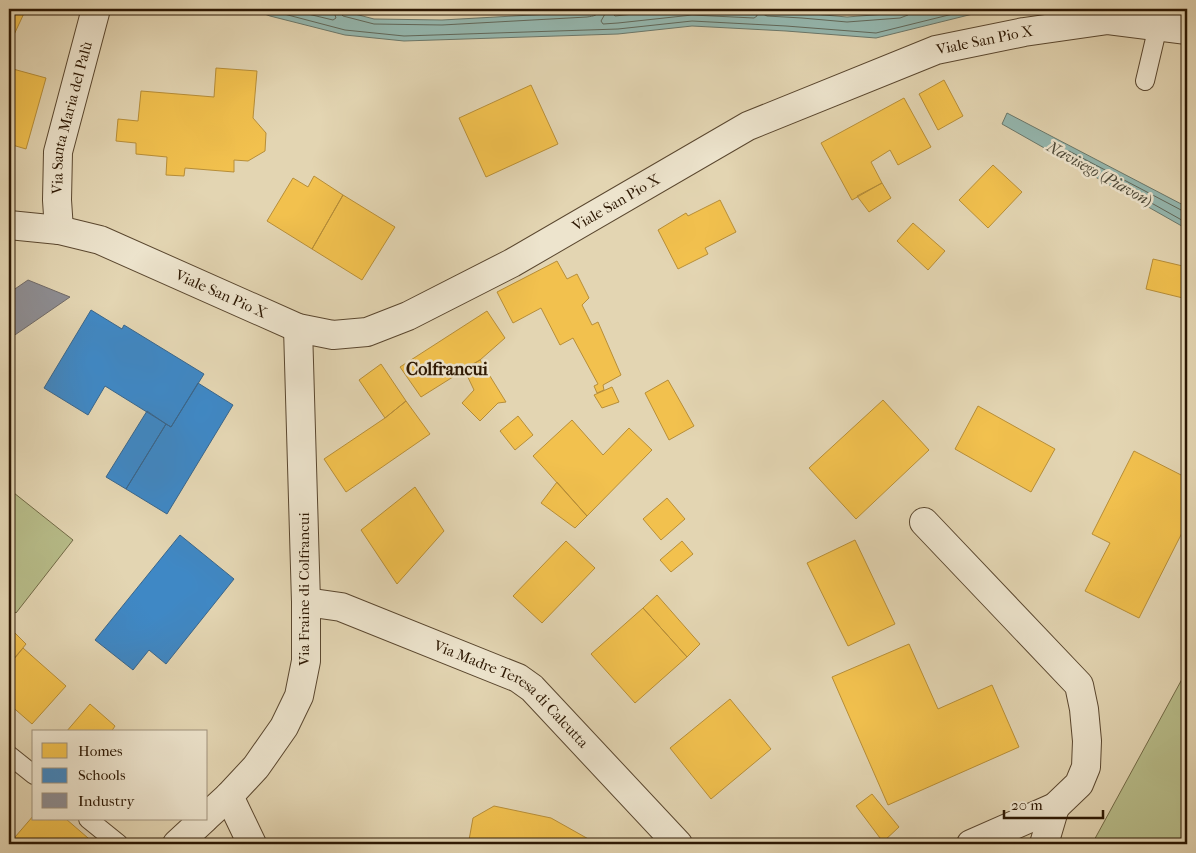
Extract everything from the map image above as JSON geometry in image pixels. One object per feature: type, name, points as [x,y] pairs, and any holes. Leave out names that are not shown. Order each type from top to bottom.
[{"type":"street","name":"Via Santa Maria del Palù","points":[[59,230],[57,200],[58,152],[96,9]]},
{"type":"street","name":"Viale San Pio X","points":[[9,225],[59,230],[100,240],[298,328],[333,335],[367,332],[408,316],[512,263],[748,126],[936,50],[1024,32],[1108,20],[1187,30]]},
{"type":"street","name":"Via Fraine di Colfrancui","points":[[208,815],[256,767],[284,727],[299,696],[306,661],[298,328]]},
{"type":"street","points":[[924,522],[1079,685],[1084,709],[1087,741],[1086,767],[1079,784],[1056,807],[971,844]]},
{"type":"street","name":"Via Madre Teresa di Calcutta","points":[[306,602],[341,607],[518,678],[532,688],[678,844]]},
{"type":"street","points":[[228,796],[252,844]]},
{"type":"street","points":[[1044,844],[1056,807]]},
{"type":"street","name":"Via Fraine di Colfrancui","points":[[177,844],[203,820]]},
{"type":"lane","points":[[1146,81],[1158,26]]},
{"type":"lane","points":[[9,755],[32,773]]},
{"type":"lane","points":[[89,820],[119,844]]},
{"type":"green space","points":[[9,489],[73,540],[16,613],[9,607]]},
{"type":"green space","points":[[1187,670],[1187,844],[1092,844]]},
{"type":"water","points":[[251,9],[336,9],[374,19],[442,20],[586,12],[608,9],[730,9],[847,17],[899,13],[912,9],[993,9],[876,38],[692,26],[618,34],[404,41],[345,35],[270,16]]},
{"type":"water","name":"Navisego (Piavon)","points":[[1007,113],[1187,207],[1187,229],[1002,124]]},
{"type":"building: Homes","points":[[9,9],[26,9],[12,39],[9,38]]},
{"type":"building: Homes","points":[[216,68],[257,71],[253,118],[266,133],[265,151],[248,161],[234,160],[234,172],[185,168],[184,176],[166,175],[167,157],[136,154],[136,143],[116,141],[118,119],[138,121],[141,91],[214,97]]},
{"type":"building: Homes","points":[[13,69],[46,78],[26,149],[9,144],[9,84]]},
{"type":"building: Homes","points":[[944,80],[963,116],[938,130],[919,94]]},
{"type":"building: Homes","points":[[531,85],[558,144],[486,177],[459,118]]},
{"type":"building: Homes","points":[[904,98],[931,147],[898,165],[890,150],[871,162],[882,183],[852,200],[821,143]]},
{"type":"building: Homes","points":[[993,165],[1022,192],[988,228],[959,200]]},
{"type":"building: Homes","points":[[314,176],[343,195],[312,249],[267,221],[293,178],[308,187]]},
{"type":"building: Homes","points":[[882,183],[891,198],[869,212],[857,196]]},
{"type":"building: Homes","points":[[343,195],[395,227],[362,280],[312,249]]},
{"type":"building: Homes","points":[[720,200],[736,232],[705,248],[708,254],[678,269],[658,230],[686,213],[688,216]]},
{"type":"building: Homes","points":[[913,223],[945,251],[928,270],[897,241]]},
{"type":"building: Homes","points":[[1153,259],[1187,267],[1187,299],[1146,289]]},
{"type":"building: Homes","points":[[557,261],[567,279],[577,274],[589,298],[582,305],[592,325],[598,322],[621,375],[603,385],[604,390],[597,393],[594,386],[598,384],[573,338],[560,345],[541,308],[513,323],[497,292]]},
{"type":"building: Homes","points":[[487,311],[505,338],[480,360],[421,397],[400,367]]},
{"type":"building: Homes","points":[[480,360],[506,402],[498,403],[480,421],[462,403],[474,390],[464,369]]},
{"type":"building: Homes","points":[[381,364],[406,401],[385,418],[359,380]]},
{"type":"building: Homes","points":[[668,380],[694,426],[669,440],[645,393]]},
{"type":"building: Homes","points":[[612,387],[619,402],[602,408],[594,395]]},
{"type":"building: Homes","points":[[883,400],[929,450],[856,519],[809,468]]},
{"type":"building: Homes","points":[[406,401],[430,434],[346,492],[324,459],[385,418]]},
{"type":"building: Homes","points":[[978,406],[1055,449],[1031,492],[955,449]]},
{"type":"building: Homes","points":[[518,416],[533,435],[515,450],[500,431]]},
{"type":"building: Homes","points":[[572,420],[603,455],[629,428],[652,450],[587,516],[533,456]]},
{"type":"building: Homes","points":[[1134,451],[1187,478],[1187,523],[1139,618],[1085,591],[1110,543],[1092,534]]},
{"type":"building: Homes","points":[[557,482],[587,516],[575,528],[541,503]]},
{"type":"building: Homes","points":[[415,487],[444,531],[397,584],[361,530]]},
{"type":"building: Homes","points":[[667,498],[685,519],[661,540],[643,519]]},
{"type":"building: Homes","points":[[855,540],[895,624],[848,646],[807,563]]},
{"type":"building: Homes","points":[[566,541],[595,568],[542,623],[513,596]]},
{"type":"building: Homes","points":[[682,541],[693,554],[671,572],[660,560]]},
{"type":"building: Homes","points":[[657,595],[700,644],[687,657],[643,608]]},
{"type":"building: Homes","points":[[643,608],[687,657],[635,703],[591,654]]},
{"type":"building: Homes","points":[[9,627],[26,644],[15,658],[9,652]]},
{"type":"building: Homes","points":[[909,644],[938,709],[992,685],[1019,747],[888,805],[832,677]]},
{"type":"building: Homes","points":[[23,648],[66,686],[32,724],[9,704],[9,664]]},
{"type":"building: Homes","points":[[730,699],[771,749],[711,799],[670,748]]},
{"type":"building: Homes","points":[[90,704],[115,726],[112,730],[68,730]]},
{"type":"building: Homes","points":[[872,794],[899,827],[883,842],[856,806]]},
{"type":"building: Homes","points":[[494,806],[551,818],[592,841],[590,844],[472,844],[469,840],[473,818]]},
{"type":"building: Homes","points":[[32,817],[32,820],[67,820],[95,844],[9,844]]},
{"type":"building: Schools","points":[[91,310],[122,329],[124,325],[204,374],[171,427],[105,386],[88,415],[44,388]]},
{"type":"building: Schools","points":[[198,383],[233,405],[167,514],[126,489],[166,424],[171,427]]},
{"type":"building: Schools","points":[[147,411],[166,424],[126,489],[106,477]]},
{"type":"building: Schools","points":[[180,535],[234,579],[166,664],[149,650],[133,670],[95,640]]},
{"type":"building: Industry","points":[[28,280],[70,297],[9,339],[9,293]]},
{"type":"district","name":"Colfrancui","points":[[447,369]]}]
